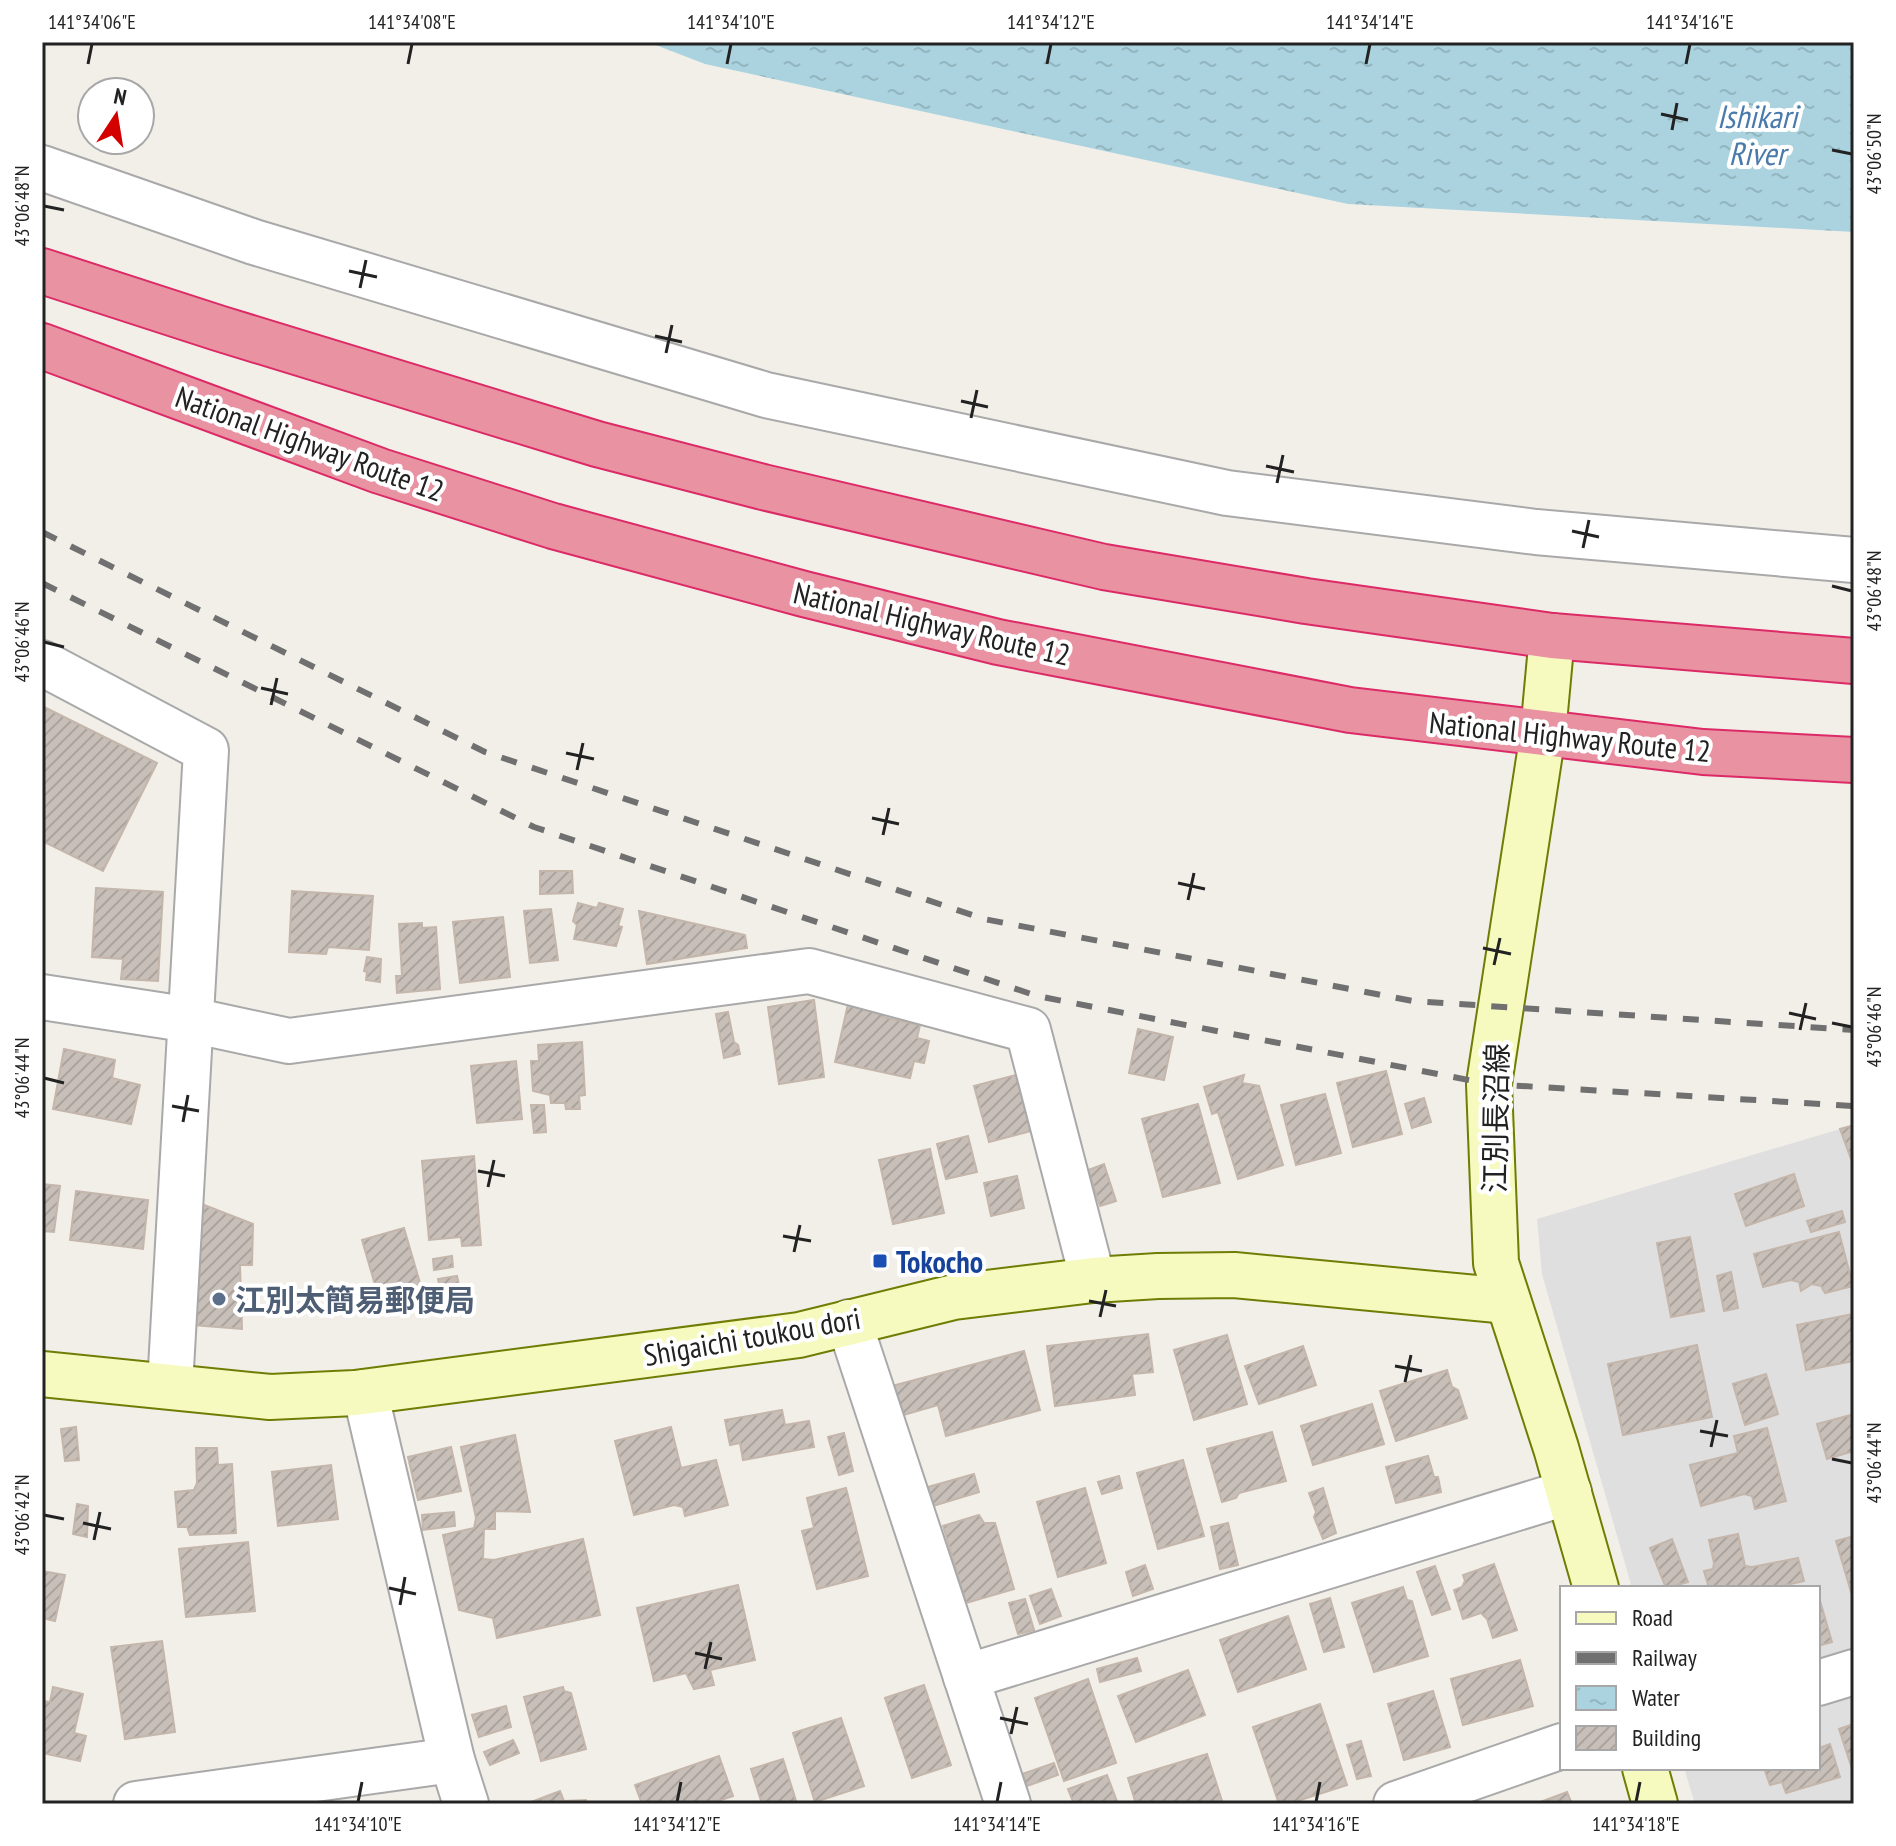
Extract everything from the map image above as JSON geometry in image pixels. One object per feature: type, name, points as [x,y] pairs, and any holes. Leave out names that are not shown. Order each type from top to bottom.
[{"type":"highway","points":[[42,271],[597,444],[763,487],[1104,567],[1306,601],[1552,636],[1854,661]]},
{"type":"highway","name":"National Highway Route 12","points":[[42,346],[380,471],[553,526],[804,594],[998,642],[1350,710],[1703,752],[1854,760]]},
{"type":"street","points":[[42,168],[254,242],[766,395],[1227,493],[1536,532],[1854,560]]},
{"type":"street","name":"江別長沼線","points":[[1552,636],[1543,733],[1489,1084],[1496,1263],[1595,1586]]},
{"type":"street","points":[[42,663],[206,750],[170,1386]]},
{"type":"street","points":[[42,997],[191,1020],[289,1041],[809,971],[1028,1030],[1093,1280]]},
{"type":"street","name":"Shigaichi toukou dori","points":[[42,1374],[270,1397],[365,1392],[799,1335],[954,1297],[1093,1280],[1234,1275],[1508,1301]]},
{"type":"street","points":[[849,1322],[1008,1804]]},
{"type":"street","points":[[365,1392],[452,1760],[466,1804]]},
{"type":"street","points":[[966,1677],[1569,1492]]},
{"type":"street","points":[[1820,1682],[1854,1672]]},
{"type":"street","points":[[1396,1804],[1560,1747]]},
{"type":"street","points":[[136,1804],[452,1760]]},
{"type":"street","points":[[1646,1770],[1655,1804]]},
{"type":"shaded area","points":[[1840,1129],[1854,1129],[1854,1804],[1695,1804],[1685,1770],[1820,1770],[1820,1586],[1631,1586],[1542,1274],[1537,1219]]},
{"type":"water","name":"Ishikari River","points":[[648,42],[1854,42],[1854,232],[1348,204],[705,64]]},
{"type":"building","points":[[42,706],[157,763],[103,871],[42,841]]},
{"type":"building","points":[[540,871],[572,871],[573,893],[540,894]]},
{"type":"building","points":[[96,888],[163,892],[158,981],[121,979],[123,959],[92,957]]},
{"type":"building","points":[[292,891],[373,896],[369,950],[328,947],[326,954],[289,952]]},
{"type":"building","points":[[578,903],[597,908],[599,903],[623,909],[616,946],[574,939],[577,925],[573,921]]},
{"type":"building","points":[[551,909],[558,960],[530,963],[524,911]]},
{"type":"building","points":[[639,911],[745,935],[747,948],[647,964]]},
{"type":"building","points":[[503,917],[510,977],[460,983],[453,922]]},
{"type":"building","points":[[422,923],[422,928],[436,927],[440,989],[397,993],[396,976],[402,976],[399,924]]},
{"type":"building","points":[[367,957],[381,959],[380,982],[366,980]]},
{"type":"building","points":[[814,1000],[824,1077],[779,1084],[768,1007]]},
{"type":"building","points":[[848,1004],[884,1012],[883,1017],[920,1025],[917,1038],[929,1041],[924,1063],[914,1061],[910,1078],[835,1062]]},
{"type":"building","points":[[728,1012],[734,1042],[740,1054],[724,1058],[716,1014]]},
{"type":"building","points":[[1138,1029],[1173,1037],[1164,1080],[1129,1073]]},
{"type":"building","points":[[582,1042],[585,1095],[579,1096],[580,1109],[566,1109],[565,1103],[551,1103],[550,1095],[533,1091],[531,1061],[539,1061],[538,1045]]},
{"type":"building","points":[[64,1049],[115,1060],[112,1078],[140,1085],[131,1124],[53,1109]]},
{"type":"building","points":[[516,1061],[522,1119],[477,1123],[471,1066]]},
{"type":"building","points":[[1386,1071],[1402,1134],[1353,1147],[1337,1083]]},
{"type":"building","points":[[1016,1075],[1031,1131],[989,1142],[974,1086]]},
{"type":"building","points":[[1244,1075],[1242,1083],[1259,1086],[1283,1165],[1238,1179],[1218,1112],[1212,1114],[1204,1087]]},
{"type":"building","points":[[1325,1094],[1341,1153],[1296,1165],[1281,1105]]},
{"type":"building","points":[[1424,1098],[1431,1122],[1412,1128],[1405,1104]]},
{"type":"building","points":[[1198,1104],[1220,1183],[1163,1197],[1142,1119]]},
{"type":"building","points":[[531,1105],[544,1105],[546,1132],[534,1133]]},
{"type":"building","points":[[1854,1125],[1854,1158],[1851,1159],[1840,1129]]},
{"type":"building","points":[[968,1136],[977,1172],[946,1179],[937,1144]]},
{"type":"building","points":[[930,1149],[944,1213],[893,1224],[879,1160]]},
{"type":"building","points":[[474,1156],[481,1245],[462,1246],[461,1237],[429,1240],[422,1161]]},
{"type":"building","points":[[1104,1164],[1116,1201],[1100,1206],[1088,1170]]},
{"type":"building","points":[[1794,1174],[1804,1206],[1746,1226],[1735,1194]]},
{"type":"building","points":[[1017,1176],[1024,1208],[991,1216],[984,1183]]},
{"type":"building","points":[[42,1184],[60,1186],[54,1232],[42,1231]]},
{"type":"building","points":[[76,1191],[148,1200],[143,1249],[70,1240]]},
{"type":"building","points":[[199,1203],[253,1224],[252,1265],[240,1265],[242,1329],[193,1325]]},
{"type":"building","points":[[1842,1211],[1845,1222],[1811,1232],[1807,1221]]},
{"type":"building","points":[[404,1228],[422,1290],[380,1302],[362,1240]]},
{"type":"building","points":[[1839,1232],[1853,1286],[1825,1293],[1821,1286],[1812,1284],[1801,1291],[1799,1282],[1791,1280],[1763,1287],[1754,1254]]},
{"type":"building","points":[[1690,1237],[1704,1311],[1671,1317],[1657,1243]]},
{"type":"building","points":[[452,1256],[453,1267],[434,1270],[433,1259]]},
{"type":"building","points":[[1731,1272],[1738,1308],[1724,1311],[1717,1276]]},
{"type":"building","points":[[457,1276],[463,1303],[444,1307],[438,1279]]},
{"type":"building","points":[[1853,1314],[1854,1361],[1806,1370],[1797,1325]]},
{"type":"building","points":[[1148,1334],[1153,1372],[1132,1374],[1135,1395],[1055,1406],[1047,1346]]},
{"type":"building","points":[[1227,1335],[1247,1404],[1194,1420],[1174,1350]]},
{"type":"building","points":[[1697,1345],[1712,1417],[1623,1435],[1608,1364]]},
{"type":"building","points":[[1303,1346],[1316,1385],[1259,1404],[1245,1366]]},
{"type":"building","points":[[1024,1351],[1040,1410],[946,1436],[938,1405],[900,1416],[892,1386]]},
{"type":"building","points":[[1447,1370],[1452,1387],[1458,1390],[1467,1418],[1396,1441],[1380,1391]]},
{"type":"building","points":[[1766,1374],[1778,1414],[1745,1425],[1733,1384]]},
{"type":"building","points":[[1372,1404],[1384,1444],[1313,1465],[1301,1426]]},
{"type":"building","points":[[782,1410],[785,1425],[809,1421],[814,1447],[743,1460],[740,1443],[730,1445],[725,1420]]},
{"type":"building","points":[[1854,1414],[1854,1451],[1827,1459],[1817,1424]]},
{"type":"building","points":[[76,1427],[79,1460],[65,1461],[61,1429]]},
{"type":"building","points":[[671,1427],[681,1468],[716,1460],[728,1505],[685,1516],[683,1507],[674,1505],[634,1515],[615,1441]]},
{"type":"building","points":[[1767,1428],[1786,1501],[1755,1509],[1752,1496],[1744,1494],[1701,1506],[1690,1465],[1738,1453],[1734,1436]]},
{"type":"building","points":[[1272,1432],[1286,1481],[1239,1493],[1236,1498],[1222,1502],[1207,1449]]},
{"type":"building","points":[[844,1433],[853,1471],[839,1475],[828,1437]]},
{"type":"building","points":[[515,1435],[530,1512],[495,1511],[495,1529],[484,1529],[483,1559],[494,1560],[583,1539],[600,1615],[497,1638],[493,1618],[459,1610],[443,1535],[474,1528],[476,1518],[461,1447]]},
{"type":"building","points":[[451,1447],[461,1491],[418,1500],[408,1457]]},
{"type":"building","points":[[196,1448],[217,1448],[218,1465],[232,1464],[236,1533],[190,1535],[187,1527],[178,1527],[175,1492],[194,1490],[197,1483]]},
{"type":"building","points":[[1428,1456],[1441,1492],[1396,1503],[1386,1467]]},
{"type":"building","points":[[1183,1460],[1204,1536],[1158,1549],[1137,1473]]},
{"type":"building","points":[[331,1465],[338,1519],[278,1526],[272,1472]]},
{"type":"building","points":[[974,1474],[979,1492],[933,1506],[928,1487]]},
{"type":"building","points":[[1119,1476],[1122,1488],[1102,1494],[1098,1482]]},
{"type":"building","points":[[846,1488],[868,1576],[817,1589],[802,1531],[814,1528],[807,1498]]},
{"type":"building","points":[[1085,1488],[1106,1563],[1058,1577],[1037,1502]]},
{"type":"building","points":[[1323,1488],[1336,1533],[1323,1539],[1309,1493]]},
{"type":"building","points":[[77,1504],[88,1506],[87,1537],[73,1534]]},
{"type":"building","points":[[454,1512],[455,1526],[423,1530],[422,1515]]},
{"type":"building","points":[[979,1515],[984,1523],[995,1523],[1014,1589],[966,1603],[943,1526]]},
{"type":"building","points":[[1228,1523],[1238,1565],[1220,1569],[1211,1527]]},
{"type":"building","points":[[1738,1534],[1745,1566],[1798,1558],[1804,1581],[1783,1586],[1708,1586],[1704,1571],[1713,1569],[1714,1563],[1709,1540]]},
{"type":"building","points":[[1854,1536],[1854,1592],[1851,1592],[1836,1541]]},
{"type":"building","points":[[1672,1539],[1688,1582],[1665,1586],[1650,1548]]},
{"type":"building","points":[[248,1542],[255,1611],[186,1617],[179,1549]]},
{"type":"building","points":[[1494,1564],[1517,1630],[1493,1638],[1487,1619],[1481,1613],[1463,1619],[1454,1590],[1462,1587],[1465,1581],[1463,1575]]},
{"type":"building","points":[[1145,1565],[1153,1589],[1133,1596],[1126,1572]]},
{"type":"building","points":[[1435,1566],[1450,1609],[1432,1615],[1417,1572]]},
{"type":"building","points":[[42,1571],[65,1575],[55,1621],[42,1618]]},
{"type":"building","points":[[738,1585],[755,1660],[710,1670],[714,1685],[694,1689],[686,1673],[654,1681],[637,1608]]},
{"type":"building","points":[[1403,1587],[1407,1600],[1412,1601],[1428,1656],[1374,1672],[1352,1603]]},
{"type":"building","points":[[1051,1589],[1061,1616],[1040,1624],[1030,1596]]},
{"type":"building","points":[[1330,1598],[1344,1647],[1324,1652],[1310,1604]]},
{"type":"building","points":[[1025,1599],[1034,1630],[1018,1634],[1009,1603]]},
{"type":"building","points":[[1820,1601],[1832,1642],[1820,1645]]},
{"type":"building","points":[[1288,1616],[1306,1669],[1238,1692],[1220,1640]]},
{"type":"building","points":[[162,1641],[175,1732],[125,1739],[111,1647]]},
{"type":"building","points":[[1137,1658],[1141,1671],[1100,1682],[1097,1669]]},
{"type":"building","points":[[1520,1660],[1533,1706],[1463,1725],[1451,1679]]},
{"type":"building","points":[[1188,1670],[1205,1715],[1136,1742],[1118,1696]]},
{"type":"building","points":[[1088,1679],[1116,1763],[1064,1781],[1035,1698]]},
{"type":"building","points":[[924,1685],[951,1765],[912,1778],[885,1698]]},
{"type":"building","points":[[53,1687],[83,1694],[74,1733],[86,1736],[80,1761],[42,1753],[42,1701],[50,1702]]},
{"type":"building","points":[[563,1687],[564,1691],[571,1693],[586,1749],[541,1761],[524,1697]]},
{"type":"building","points":[[1433,1691],[1450,1747],[1404,1760],[1388,1704]]},
{"type":"building","points":[[1320,1704],[1347,1785],[1288,1804],[1279,1804],[1253,1727]]},
{"type":"building","points":[[506,1706],[511,1727],[479,1737],[472,1715]]},
{"type":"building","points":[[841,1718],[864,1786],[815,1802],[793,1733]]},
{"type":"building","points":[[1854,1724],[1854,1775],[1839,1729]]},
{"type":"building","points":[[513,1740],[519,1753],[490,1765],[484,1752]]},
{"type":"building","points":[[1361,1741],[1371,1776],[1357,1779],[1347,1745]]},
{"type":"building","points":[[1830,1744],[1840,1777],[1786,1793],[1782,1782],[1770,1785],[1765,1771],[1820,1770],[1820,1748]]},
{"type":"building","points":[[1207,1754],[1223,1804],[1136,1804],[1128,1778]]},
{"type":"building","points":[[719,1756],[733,1796],[709,1804],[642,1804],[635,1785]]},
{"type":"building","points":[[783,1759],[797,1804],[762,1804],[751,1769]]},
{"type":"building","points":[[1054,1763],[1058,1775],[1027,1786],[1022,1774]]},
{"type":"building","points":[[1107,1775],[1118,1804],[1074,1804],[1068,1789]]},
{"type":"building","points":[[560,1791],[564,1801],[586,1800],[587,1804],[526,1804]]},
{"type":"building","points":[[1567,1792],[1572,1804],[1535,1804]]},
{"type":"railway","points":[[42,532],[485,752],[984,919],[1413,1001],[1854,1030]]},
{"type":"railway","points":[[42,583],[534,827],[1037,996],[1489,1084],[1854,1106]]},
{"type":"place","name":"Tokocho","points":[[880,1261]]},
{"type":"place","name":"江別太簡易郵便局","points":[[219,1299]]}]
